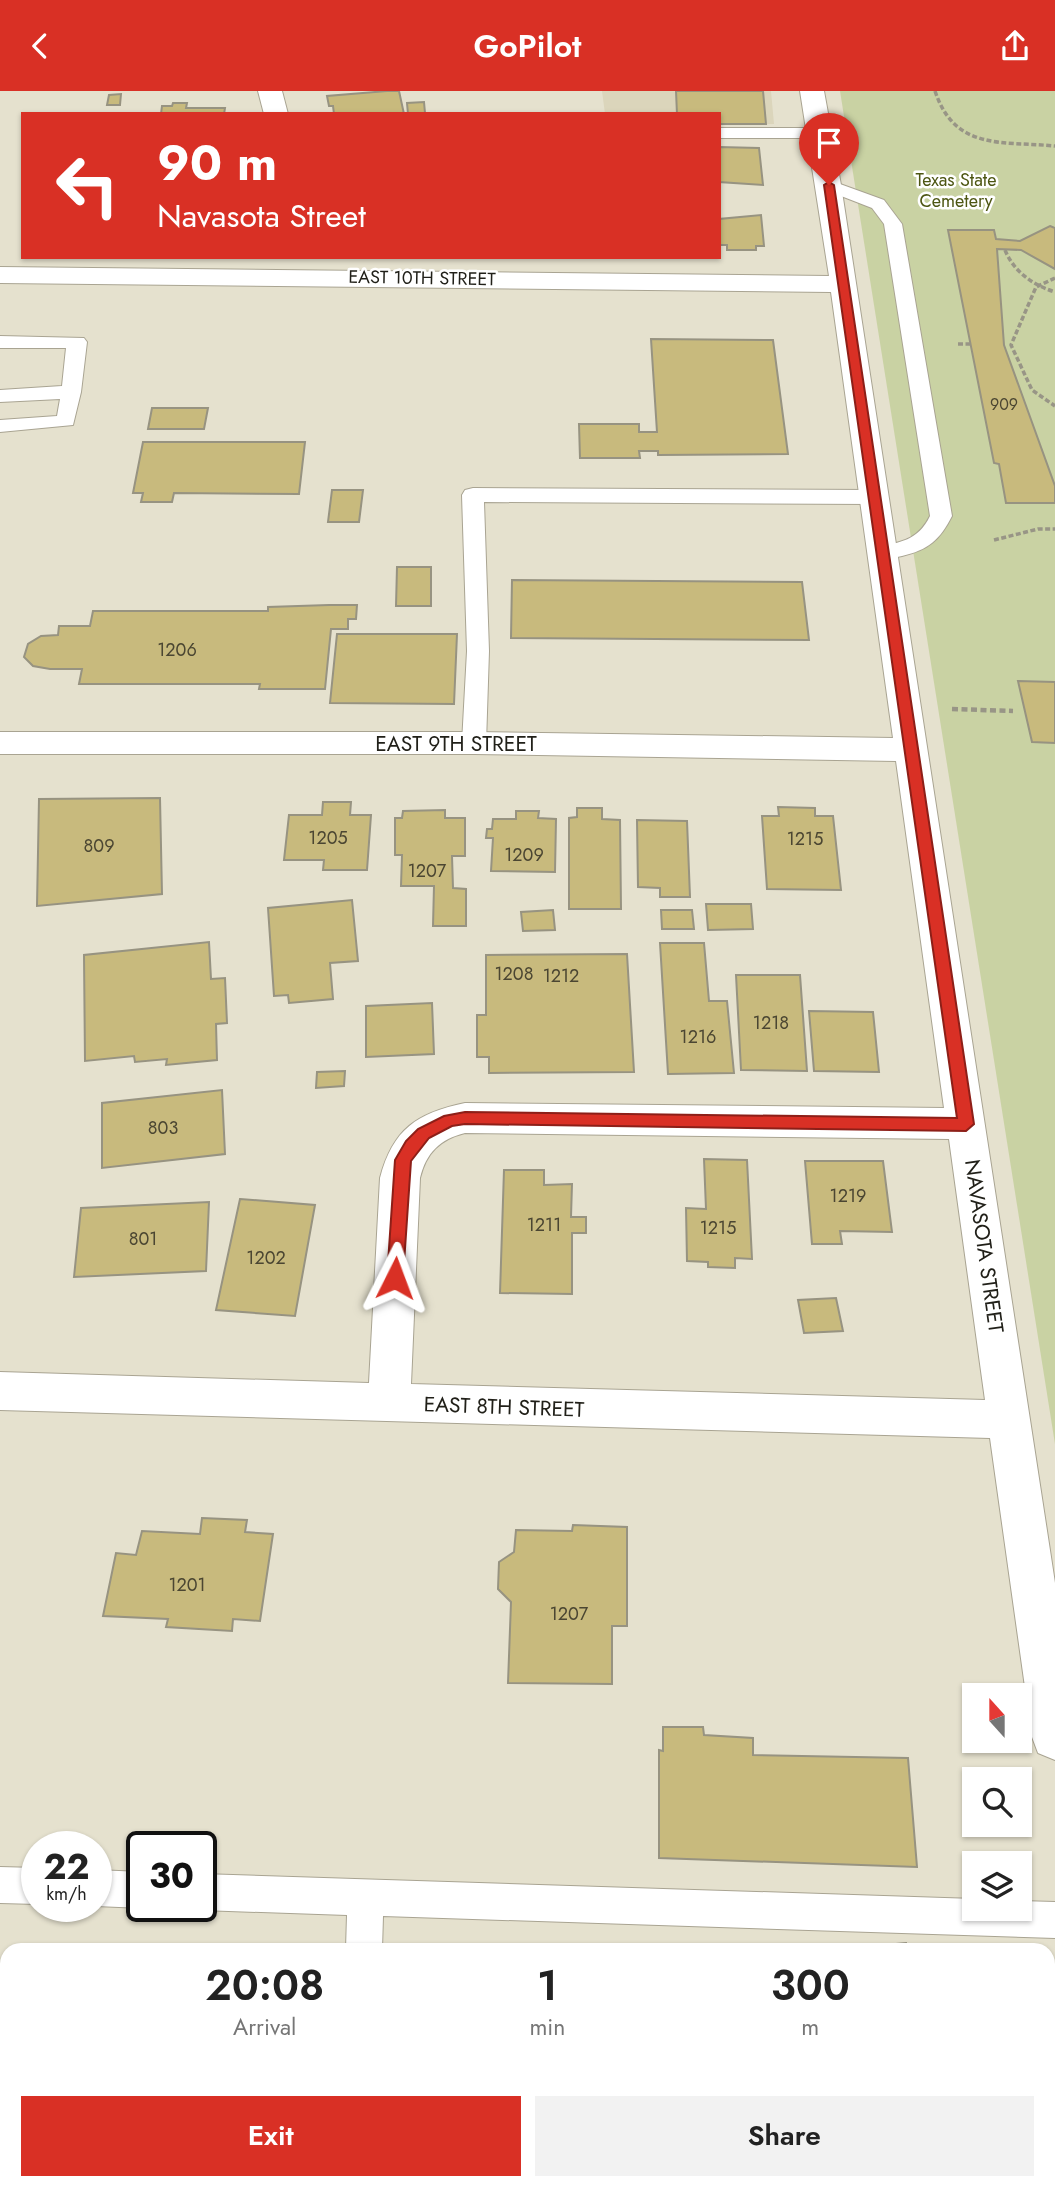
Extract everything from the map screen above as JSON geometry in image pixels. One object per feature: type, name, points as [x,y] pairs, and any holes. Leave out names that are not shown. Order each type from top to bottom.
[{"type":"street","points":[[270,91],[275,112]]},
{"type":"street","name":"NAVASOTA STREET","points":[[812,91],[829,185],[1055,1737]]},
{"type":"street","name":"EAST 10TH STREET","points":[[0,275],[299,267],[843,284]]},
{"type":"street","name":"EAST 9TH STREET","points":[[0,743],[474,743],[911,750]]},
{"type":"street","points":[[389,1404],[403,1160],[423,1133],[436,1126],[465,1118],[966,1124]]},
{"type":"street","name":"EAST 8TH STREET","points":[[0,1391],[1009,1420]]},
{"type":"lane","points":[[721,133],[821,133]]},
{"type":"lane","points":[[829,185],[878,204],[893,224],[941,516],[932,535],[921,544],[883,553]]},
{"type":"lane","points":[[0,342],[78,342],[66,421],[0,426]]},
{"type":"lane","points":[[0,396],[71,392]]},
{"type":"lane","points":[[474,743],[478,651],[473,495],[874,497]]},
{"type":"lane","points":[[0,1885],[21,1886]]},
{"type":"lane","points":[[217,1893],[1055,1920]]},
{"type":"lane","points":[[364,1943],[365,1898]]},
{"type":"path","points":[[934,91],[945,116],[965,133],[987,139],[1055,146]]},
{"type":"path","points":[[1005,250],[1007,257],[1036,287],[1055,292]]},
{"type":"path","points":[[1055,278],[1036,287],[1011,345],[1032,390],[1055,406]]},
{"type":"path","points":[[958,344],[971,344]]},
{"type":"path","points":[[1004,345],[1011,345]]},
{"type":"path","points":[[995,540],[1038,529],[1055,529]]},
{"type":"path","points":[[905,707],[1013,711]]},
{"type":"shaded area","points":[[602,91],[771,91],[774,124],[721,125],[721,112],[605,112]]},
{"type":"green space","name":"Texas State Cemetery","points":[[840,91],[1055,91],[1055,1444]]},
{"type":"building","points":[[399,91],[404,112],[334,112],[327,96]]},
{"type":"building","points":[[676,91],[763,91],[766,124],[721,124],[721,112],[677,112]]},
{"type":"building","points":[[121,94],[120,105],[107,105],[109,95]]},
{"type":"building","points":[[424,102],[425,112],[408,112],[407,103]]},
{"type":"building","points":[[173,103],[187,103],[186,108],[225,108],[224,112],[161,112],[162,106],[172,106]]},
{"type":"building","points":[[721,147],[759,148],[763,185],[721,182]]},
{"type":"building","points":[[761,215],[764,246],[756,246],[756,250],[727,250],[727,245],[721,245],[721,219]]},
{"type":"building","points":[[1050,226],[1055,228],[1055,269],[1021,250],[997,249],[1004,345],[1055,486],[1055,503],[1006,503],[999,464],[994,463],[948,230],[994,230],[996,239],[1020,241]]},
{"type":"building","points":[[651,339],[773,340],[788,454],[658,455],[658,451],[639,451],[640,458],[580,458],[579,424],[639,424],[639,432],[657,432]]},
{"type":"building","points":[[152,408],[208,408],[204,429],[148,429]]},
{"type":"building","points":[[143,442],[305,442],[299,494],[174,493],[172,502],[141,502],[143,493],[133,493]]},
{"type":"building","points":[[332,490],[363,490],[359,522],[328,522]]},
{"type":"building","points":[[397,567],[431,567],[431,606],[396,606]]},
{"type":"building","points":[[512,580],[802,582],[809,640],[511,638]]},
{"type":"building","points":[[357,605],[356,619],[348,619],[348,629],[331,629],[325,689],[259,689],[260,684],[79,684],[82,669],[33,666],[24,657],[28,644],[41,636],[58,635],[59,626],[90,626],[93,611],[268,611],[268,607]]},
{"type":"building","points":[[337,634],[457,634],[454,704],[330,703]]},
{"type":"building","points":[[1018,681],[1055,682],[1055,743],[1032,742]]},
{"type":"building","points":[[160,798],[162,894],[37,906],[39,799]]},
{"type":"building","points":[[323,802],[351,802],[350,815],[371,815],[367,870],[323,870],[324,860],[284,860],[289,815],[322,815]]},
{"type":"building","points":[[778,807],[815,808],[815,816],[833,816],[841,890],[767,889],[762,816],[779,816]]},
{"type":"building","points":[[577,808],[602,808],[602,819],[620,820],[621,909],[569,909],[569,818],[577,817]]},
{"type":"building","points":[[445,810],[445,818],[465,818],[465,856],[452,856],[453,888],[466,889],[466,926],[433,926],[434,886],[401,886],[402,855],[395,855],[395,818],[402,818],[403,811]]},
{"type":"building","points":[[516,811],[539,811],[538,818],[556,819],[555,872],[491,871],[493,838],[486,838],[487,829],[492,829],[493,819],[516,819]]},
{"type":"building","points":[[637,820],[687,821],[690,897],[660,897],[660,888],[638,887]]},
{"type":"building","points":[[352,900],[358,961],[330,963],[333,999],[289,1003],[288,995],[274,996],[268,908]]},
{"type":"building","points":[[706,904],[751,904],[753,929],[708,930]]},
{"type":"building","points":[[553,910],[555,930],[523,931],[521,912]]},
{"type":"building","points":[[661,910],[692,910],[694,929],[662,929]]},
{"type":"building","points":[[209,942],[211,979],[225,978],[227,1023],[216,1024],[217,1060],[166,1065],[167,1059],[135,1062],[134,1056],[85,1061],[84,955]]},
{"type":"building","points":[[660,943],[704,943],[709,1001],[727,1001],[734,1073],[668,1074]]},
{"type":"building","points":[[627,954],[634,1072],[489,1073],[489,1057],[477,1057],[477,1015],[486,1015],[486,955]]},
{"type":"building","points":[[736,975],[800,975],[807,1071],[741,1070]]},
{"type":"building","points":[[432,1003],[434,1054],[366,1057],[366,1006]]},
{"type":"building","points":[[809,1011],[873,1012],[879,1072],[814,1071]]},
{"type":"building","points":[[345,1071],[344,1086],[316,1088],[317,1072]]},
{"type":"building","points":[[222,1090],[225,1154],[102,1168],[102,1103]]},
{"type":"building","points":[[704,1159],[747,1160],[752,1259],[735,1258],[735,1268],[708,1267],[708,1262],[687,1261],[686,1208],[706,1209]]},
{"type":"building","points":[[805,1161],[883,1161],[892,1232],[840,1231],[842,1244],[812,1244]]},
{"type":"building","points":[[504,1170],[544,1170],[544,1185],[572,1184],[571,1217],[586,1217],[586,1233],[572,1233],[572,1294],[500,1293]]},
{"type":"building","points":[[240,1199],[315,1205],[295,1316],[216,1310]]},
{"type":"building","points":[[209,1202],[206,1271],[74,1277],[81,1208]]},
{"type":"building","points":[[836,1298],[843,1331],[804,1333],[798,1300]]},
{"type":"building","points":[[202,1518],[247,1520],[245,1532],[273,1534],[260,1621],[233,1619],[232,1631],[166,1627],[168,1619],[103,1616],[116,1553],[136,1555],[142,1531],[200,1534]]},
{"type":"building","points":[[573,1525],[627,1527],[627,1626],[612,1626],[612,1684],[508,1683],[511,1602],[498,1589],[499,1562],[514,1552],[516,1530],[572,1531]]},
{"type":"building","points":[[663,1727],[703,1727],[704,1735],[753,1738],[753,1755],[908,1758],[917,1867],[659,1858],[659,1750],[663,1751]]},
{"type":"route","points":[[395,1278],[403,1160],[423,1133],[449,1120],[465,1118],[966,1124],[829,185]]}]
